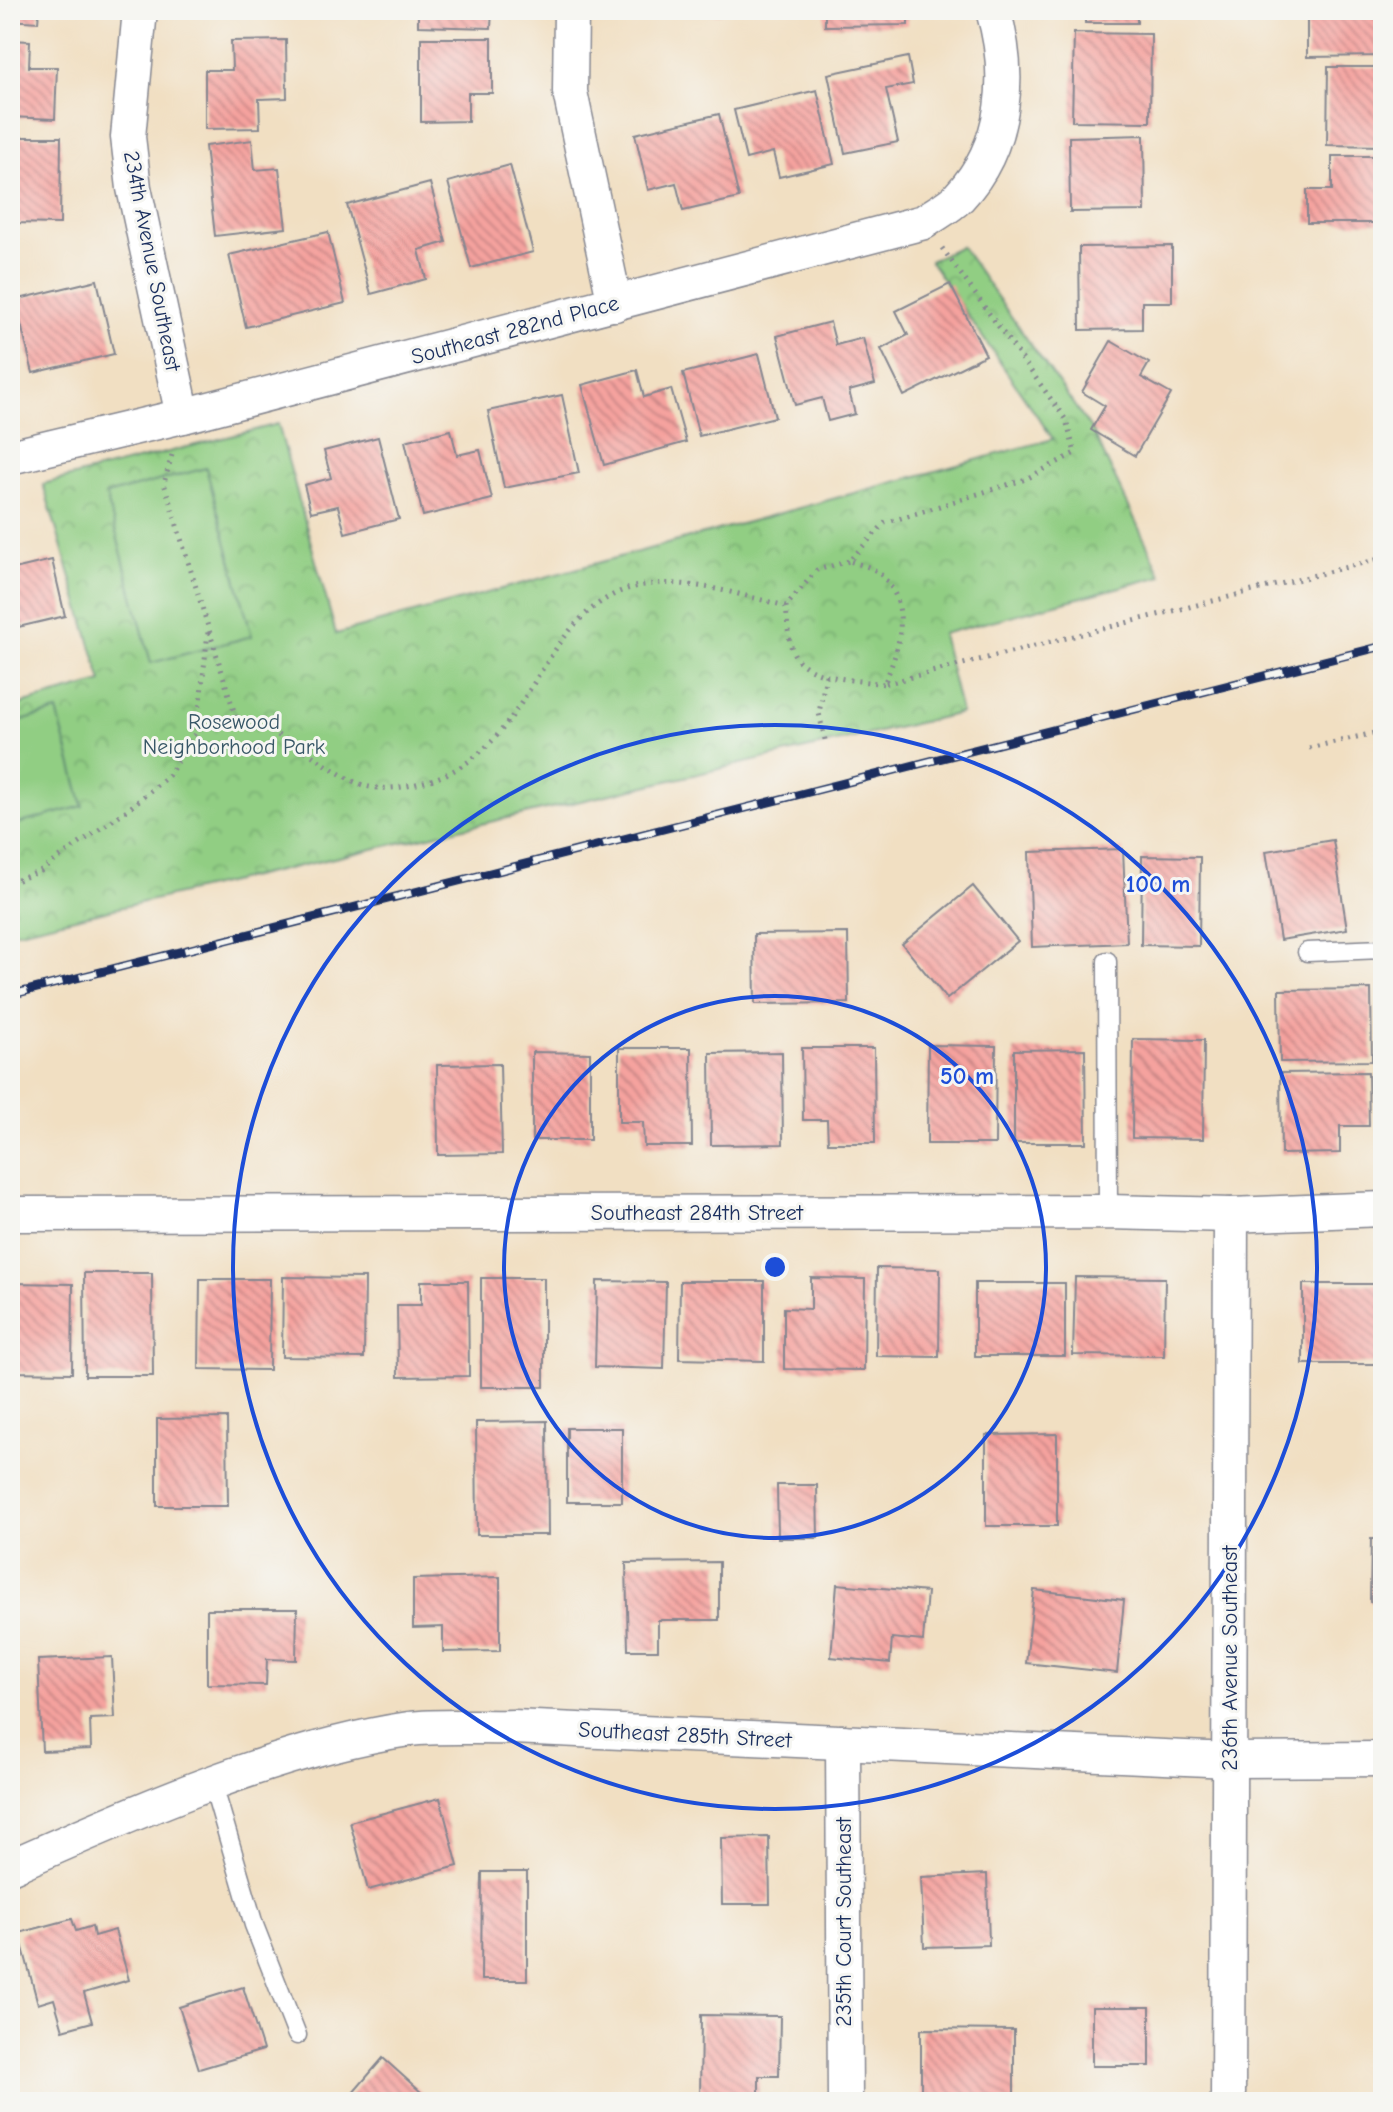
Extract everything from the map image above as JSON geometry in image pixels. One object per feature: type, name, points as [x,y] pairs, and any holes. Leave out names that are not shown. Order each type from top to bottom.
[{"type":"street","name":"234th Avenue Southeast","points":[[140,10],[128,137],[183,416]]},
{"type":"street","points":[[571,10],[570,92],[615,304]]},
{"type":"street","name":"Southeast 282nd Place","points":[[10,457],[183,416],[924,222],[957,199],[991,152],[1005,85],[1003,45],[993,10]]},
{"type":"street","name":"Southeast 284th Street","points":[[10,1214],[1108,1212],[1231,1215],[1383,1209]]},
{"type":"street","name":"236th Avenue Southeast","points":[[1228,2102],[1231,1215]]},
{"type":"street","name":"Southeast 285th Street","points":[[10,1867],[112,1821],[300,1754],[410,1729],[513,1727],[1229,1760],[1383,1759]]},
{"type":"street","name":"235th Court Southeast","points":[[843,1742],[845,2102]]},
{"type":"lane","points":[[1307,952],[1383,949]]},
{"type":"lane","points":[[1107,961],[1108,1212]]},
{"type":"lane","points":[[213,1785],[254,1925],[297,2035]]},
{"type":"path","points":[[924,222],[1066,420],[1075,453],[1026,479],[885,523],[849,561],[817,570],[786,606],[791,645],[799,661],[826,675],[884,684],[1383,558]]},
{"type":"path","points":[[183,416],[164,483],[236,718]]},
{"type":"path","points":[[849,561],[878,572],[899,601],[901,628],[895,660],[884,684]]},
{"type":"path","points":[[197,730],[236,718],[289,740],[368,787],[401,788],[443,777],[477,759],[504,729],[574,627],[597,604],[621,591],[651,586],[690,586],[786,606]]},
{"type":"path","points":[[10,883],[41,871],[131,807],[169,775],[197,730],[209,628]]},
{"type":"path","points":[[826,675],[819,713],[826,744]]},
{"type":"path","points":[[1309,748],[1383,731]]},
{"type":"green space","name":"Rosewood Neighborhood Park","points":[[961,246],[1093,432],[1162,576],[942,634],[961,713],[10,933],[10,707],[102,682],[43,484],[278,424],[336,634],[1053,439],[930,261]]},
{"type":"green space","points":[[206,468],[252,636],[151,663],[106,495]]},
{"type":"green space","points":[[57,711],[83,806],[10,826],[10,724]]},
{"type":"building","points":[[10,10],[39,10],[38,22],[10,20]]},
{"type":"building","points":[[418,10],[492,10],[491,28],[418,26]]},
{"type":"building","points":[[669,10],[721,10],[721,14],[669,13]]},
{"type":"building","points":[[825,10],[908,10],[908,25],[825,26]]},
{"type":"building","points":[[1085,10],[1137,10],[1137,23],[1085,23]]},
{"type":"building","points":[[1307,10],[1383,10],[1383,56],[1307,57]]},
{"type":"building","points":[[1074,33],[1151,34],[1150,122],[1072,121]]},
{"type":"building","points":[[421,38],[492,38],[492,93],[468,93],[468,121],[421,122]]},
{"type":"building","points":[[10,40],[30,41],[29,67],[57,67],[55,119],[10,117]]},
{"type":"building","points":[[286,40],[287,98],[259,99],[260,128],[205,129],[205,70],[232,70],[231,41]]},
{"type":"building","points":[[908,57],[913,84],[886,89],[898,142],[845,153],[828,74]]},
{"type":"building","points":[[1328,67],[1383,67],[1383,146],[1327,145]]},
{"type":"building","points":[[817,90],[834,164],[779,177],[773,152],[746,159],[734,110]]},
{"type":"building","points":[[719,114],[739,198],[683,211],[676,183],[648,190],[635,134]]},
{"type":"building","points":[[1144,135],[1145,211],[1070,212],[1069,137]]},
{"type":"building","points":[[10,137],[61,137],[60,224],[11,223]]},
{"type":"building","points":[[252,140],[255,170],[279,168],[286,228],[215,236],[205,146]]},
{"type":"building","points":[[1332,156],[1383,156],[1383,223],[1307,223],[1307,190],[1332,190]]},
{"type":"building","points":[[510,165],[533,252],[471,268],[448,182]]},
{"type":"building","points":[[430,183],[446,242],[419,250],[426,279],[371,294],[347,205]]},
{"type":"building","points":[[328,232],[345,303],[246,327],[229,255]]},
{"type":"building","points":[[1172,246],[1172,302],[1142,302],[1142,329],[1080,330],[1079,247]]},
{"type":"building","points":[[97,280],[114,354],[33,373],[15,300]]},
{"type":"building","points":[[950,284],[986,355],[904,396],[881,349],[908,335],[896,311]]},
{"type":"building","points":[[830,322],[836,345],[863,338],[875,384],[849,391],[855,414],[828,421],[822,398],[795,405],[777,336]]},
{"type":"building","points":[[1111,341],[1149,363],[1141,377],[1171,394],[1135,456],[1091,430],[1105,406],[1082,392]]},
{"type":"building","points":[[759,354],[775,417],[699,436],[683,373]]},
{"type":"building","points":[[637,370],[644,397],[671,389],[686,442],[604,465],[582,385]]},
{"type":"building","points":[[562,395],[579,473],[504,488],[488,411]]},
{"type":"building","points":[[451,430],[457,455],[480,450],[492,499],[423,516],[405,441]]},
{"type":"building","points":[[378,437],[399,519],[345,533],[338,506],[311,512],[304,485],[331,478],[324,451]]},
{"type":"building","points":[[52,560],[65,616],[10,629],[10,570]]},
{"type":"building","points":[[1333,840],[1347,929],[1280,940],[1266,851]]},
{"type":"building","points":[[1123,849],[1127,943],[1032,947],[1029,852]]},
{"type":"building","points":[[1142,856],[1200,857],[1199,946],[1141,945]]},
{"type":"building","points":[[973,886],[1018,941],[947,999],[902,944]]},
{"type":"building","points":[[848,933],[849,1003],[755,1004],[754,934]]},
{"type":"building","points":[[1371,989],[1372,1061],[1280,1062],[1279,990]]},
{"type":"building","points":[[1133,1039],[1204,1040],[1203,1139],[1132,1138]]},
{"type":"building","points":[[928,1045],[996,1046],[995,1144],[927,1144]]},
{"type":"building","points":[[619,1048],[691,1048],[692,1146],[644,1146],[643,1122],[619,1122]]},
{"type":"building","points":[[802,1048],[874,1048],[875,1143],[828,1143],[827,1120],[803,1120]]},
{"type":"building","points":[[1085,1049],[1086,1143],[1014,1143],[1014,1050]]},
{"type":"building","points":[[532,1052],[590,1053],[590,1140],[532,1140]]},
{"type":"building","points":[[782,1052],[783,1144],[711,1145],[710,1053]]},
{"type":"building","points":[[500,1064],[502,1154],[438,1155],[437,1065]]},
{"type":"building","points":[[1368,1072],[1369,1126],[1340,1126],[1340,1153],[1281,1154],[1280,1073]]},
{"type":"building","points":[[877,1268],[940,1269],[939,1357],[876,1356]]},
{"type":"building","points":[[84,1273],[152,1273],[153,1376],[85,1376]]},
{"type":"building","points":[[283,1277],[365,1278],[364,1358],[282,1357]]},
{"type":"building","points":[[1075,1277],[1165,1278],[1164,1356],[1073,1355]]},
{"type":"building","points":[[481,1278],[544,1278],[544,1387],[481,1387]]},
{"type":"building","points":[[811,1278],[865,1279],[864,1370],[784,1369],[784,1308],[811,1309]]},
{"type":"building","points":[[200,1279],[270,1279],[269,1370],[199,1369]]},
{"type":"building","points":[[421,1281],[468,1281],[469,1376],[398,1377],[397,1305],[421,1305]]},
{"type":"building","points":[[597,1281],[666,1282],[664,1369],[595,1367]]},
{"type":"building","points":[[680,1281],[764,1281],[764,1361],[679,1359]]},
{"type":"building","points":[[10,1283],[73,1284],[72,1373],[10,1372]]},
{"type":"building","points":[[975,1283],[1065,1283],[1065,1356],[975,1356]]},
{"type":"building","points":[[1303,1284],[1383,1284],[1383,1364],[1303,1364]]},
{"type":"building","points":[[227,1418],[228,1506],[157,1506],[157,1419]]},
{"type":"building","points":[[547,1421],[548,1535],[477,1535],[476,1422]]},
{"type":"building","points":[[567,1428],[622,1428],[622,1502],[567,1502]]},
{"type":"building","points":[[1057,1434],[1057,1526],[986,1526],[986,1435]]},
{"type":"building","points":[[777,1485],[817,1485],[818,1538],[778,1538]]},
{"type":"building","points":[[1371,1539],[1383,1539],[1383,1602],[1370,1602]]},
{"type":"building","points":[[719,1562],[719,1620],[658,1620],[658,1650],[628,1650],[626,1563]]},
{"type":"building","points":[[500,1577],[500,1651],[443,1652],[443,1627],[413,1628],[413,1579]]},
{"type":"building","points":[[837,1584],[927,1592],[923,1641],[892,1638],[890,1663],[831,1657]]},
{"type":"building","points":[[1034,1590],[1124,1600],[1117,1673],[1026,1663]]},
{"type":"building","points":[[207,1609],[297,1609],[296,1660],[267,1659],[266,1685],[207,1684]]},
{"type":"building","points":[[112,1657],[115,1718],[90,1719],[91,1749],[42,1751],[38,1660]]},
{"type":"building","points":[[440,1798],[458,1866],[368,1890],[350,1822]]},
{"type":"building","points":[[769,1837],[770,1904],[722,1904],[721,1838]]},
{"type":"building","points":[[482,1872],[527,1872],[527,1980],[481,1980]]},
{"type":"building","points":[[987,1874],[989,1945],[924,1947],[921,1877]]},
{"type":"building","points":[[72,1919],[76,1931],[92,1926],[94,1936],[115,1930],[129,1980],[84,1993],[92,2022],[63,2030],[54,1999],[38,2004],[19,1933]]},
{"type":"building","points":[[243,1987],[263,2050],[199,2069],[179,2007]]},
{"type":"building","points":[[1092,2007],[1150,2007],[1150,2066],[1092,2066]]},
{"type":"building","points":[[701,2015],[780,2016],[779,2076],[759,2076],[759,2102],[700,2102]]},
{"type":"building","points":[[921,2029],[1014,2030],[1014,2102],[921,2102]]},
{"type":"building","points":[[383,2058],[432,2102],[345,2102]]},
{"type":"railway","points":[[10,995],[1383,646]]}]
